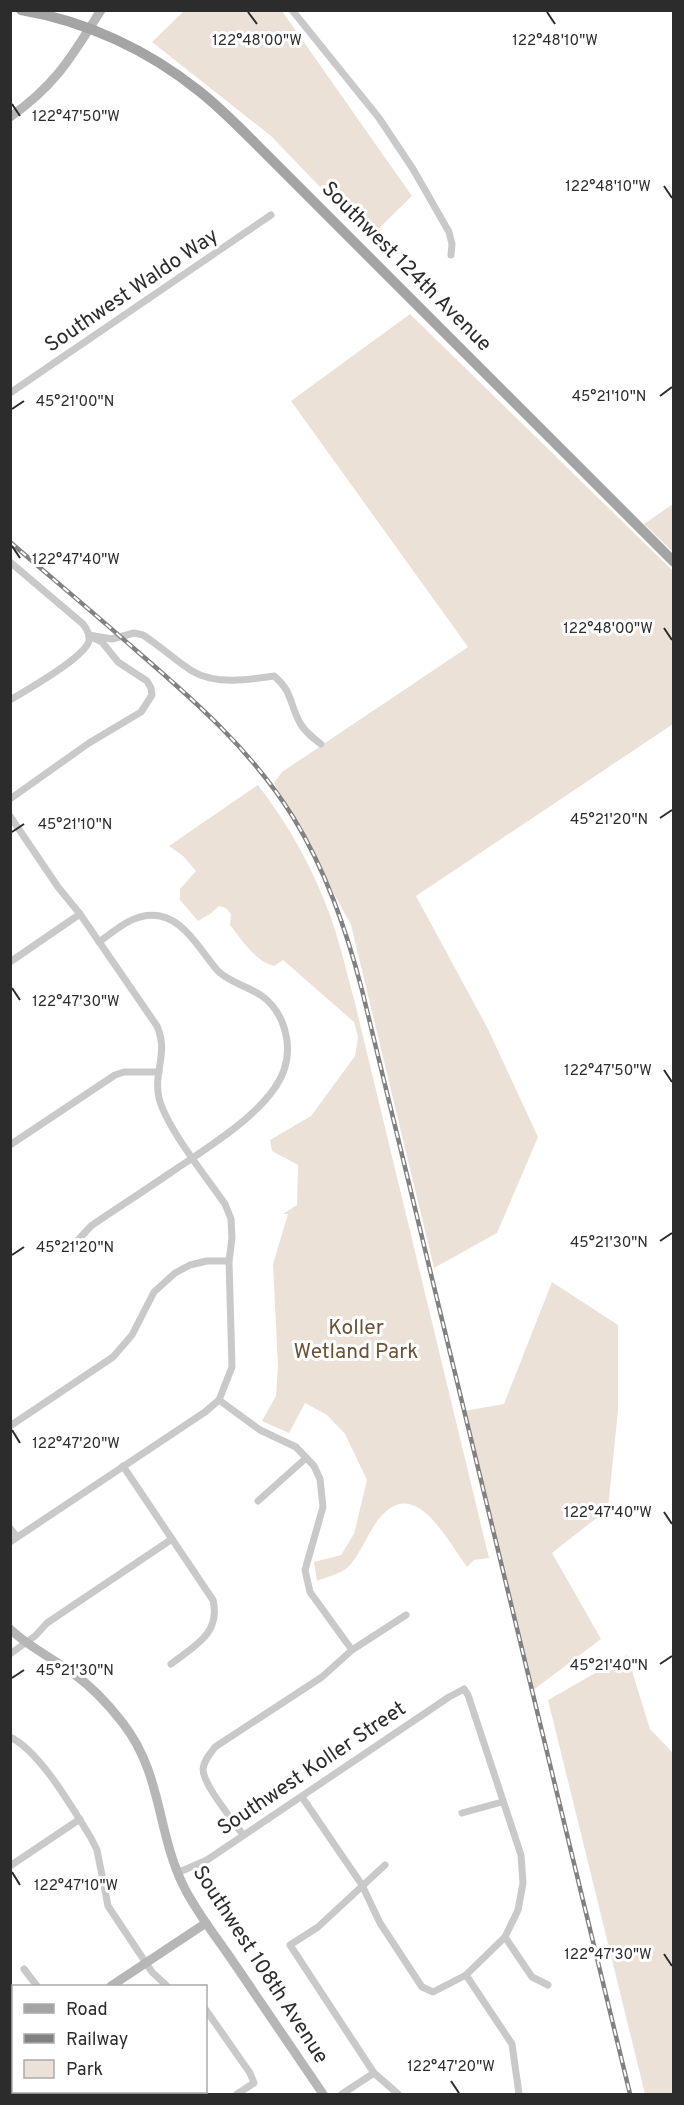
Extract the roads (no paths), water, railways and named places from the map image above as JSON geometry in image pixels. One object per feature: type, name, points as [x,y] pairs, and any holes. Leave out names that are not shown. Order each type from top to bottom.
[{"type":"main road","name":"Southwest 124th Avenue","points":[[21,10],[89,29],[126,44],[183,78],[216,106],[674,561]]},
{"type":"street","points":[[10,117],[46,89],[61,73],[101,10]]},
{"type":"street","points":[[292,10],[379,118],[413,169],[449,232],[452,244],[451,255]]},
{"type":"street","name":"Southwest Waldo Way","points":[[10,393],[271,215]]},
{"type":"street","points":[[10,562],[82,624],[89,635],[102,642],[118,662],[147,681],[152,695],[141,712],[89,743],[10,799]]},
{"type":"street","points":[[89,635],[112,639],[126,633],[143,635],[194,672],[210,679],[233,680],[274,676],[288,691],[300,724],[321,744]]},
{"type":"street","points":[[10,700],[74,658],[88,643],[89,635]]},
{"type":"street","points":[[10,816],[157,1026],[163,1053],[158,1085],[164,1113],[225,1204],[231,1219],[232,1238],[229,1261],[232,1367],[219,1400],[205,1412],[14,1540],[10,1528]]},
{"type":"street","points":[[10,962],[80,914]]},
{"type":"street","points":[[78,1240],[91,1226],[246,1119],[275,1086],[284,1070],[287,1054],[285,1029],[278,1013],[261,995],[225,977],[176,922],[148,915],[137,917],[124,923],[99,942]]},
{"type":"street","points":[[10,1145],[115,1075],[124,1072],[159,1072]]},
{"type":"street","points":[[10,1426],[113,1357],[132,1335],[154,1292],[175,1273],[190,1265],[207,1261],[229,1261]]},
{"type":"street","points":[[219,1400],[260,1430],[296,1448],[314,1466],[320,1479],[323,1507],[305,1570],[310,1593],[352,1650]]},
{"type":"street","points":[[258,1501],[306,1458]]},
{"type":"street","points":[[123,1466],[208,1590],[216,1611],[213,1624],[204,1639],[171,1664]]},
{"type":"street","points":[[10,1654],[27,1643],[47,1623],[172,1539]]},
{"type":"street","points":[[243,1835],[208,1785],[203,1771],[207,1756],[214,1748],[322,1677],[352,1650],[406,1615]]},
{"type":"street","name":"Southwest 108th Avenue","points":[[10,1629],[74,1674],[95,1692],[114,1711],[135,1740],[151,1776],[166,1839],[184,1888],[323,2094]]},
{"type":"street","name":"Southwest Koller Street","points":[[177,1873],[207,1860],[464,1689],[468,1695],[502,1802]]},
{"type":"street","points":[[10,1737],[26,1747],[40,1762],[80,1819],[97,1850],[108,1905],[156,1977],[166,1985]]},
{"type":"street","points":[[302,1797],[362,1885],[380,1923],[422,1987],[433,1992],[466,1975],[505,1938],[518,1910],[523,1883],[521,1856],[502,1802],[462,1813]]},
{"type":"street","points":[[10,1866],[80,1819]]},
{"type":"street","points":[[385,1865],[318,1927],[290,1945],[374,2073],[398,2094]]},
{"type":"street","points":[[113,1985],[206,1923]]},
{"type":"street","points":[[505,1938],[532,1977],[548,1985]]},
{"type":"street","points":[[24,1969],[36,1985]]},
{"type":"street","points":[[466,1975],[513,2044],[519,2094]]},
{"type":"street","points":[[207,2011],[250,2073],[254,2083],[237,2094]]},
{"type":"street","points":[[342,2094],[374,2073]]},
{"type":"railway","points":[[10,542],[181,690],[222,728],[260,770],[305,837],[334,901],[362,990],[630,2094]]},
{"type":"park label","name":"Koller Wetland Park","points":[[356,1340]]}]
